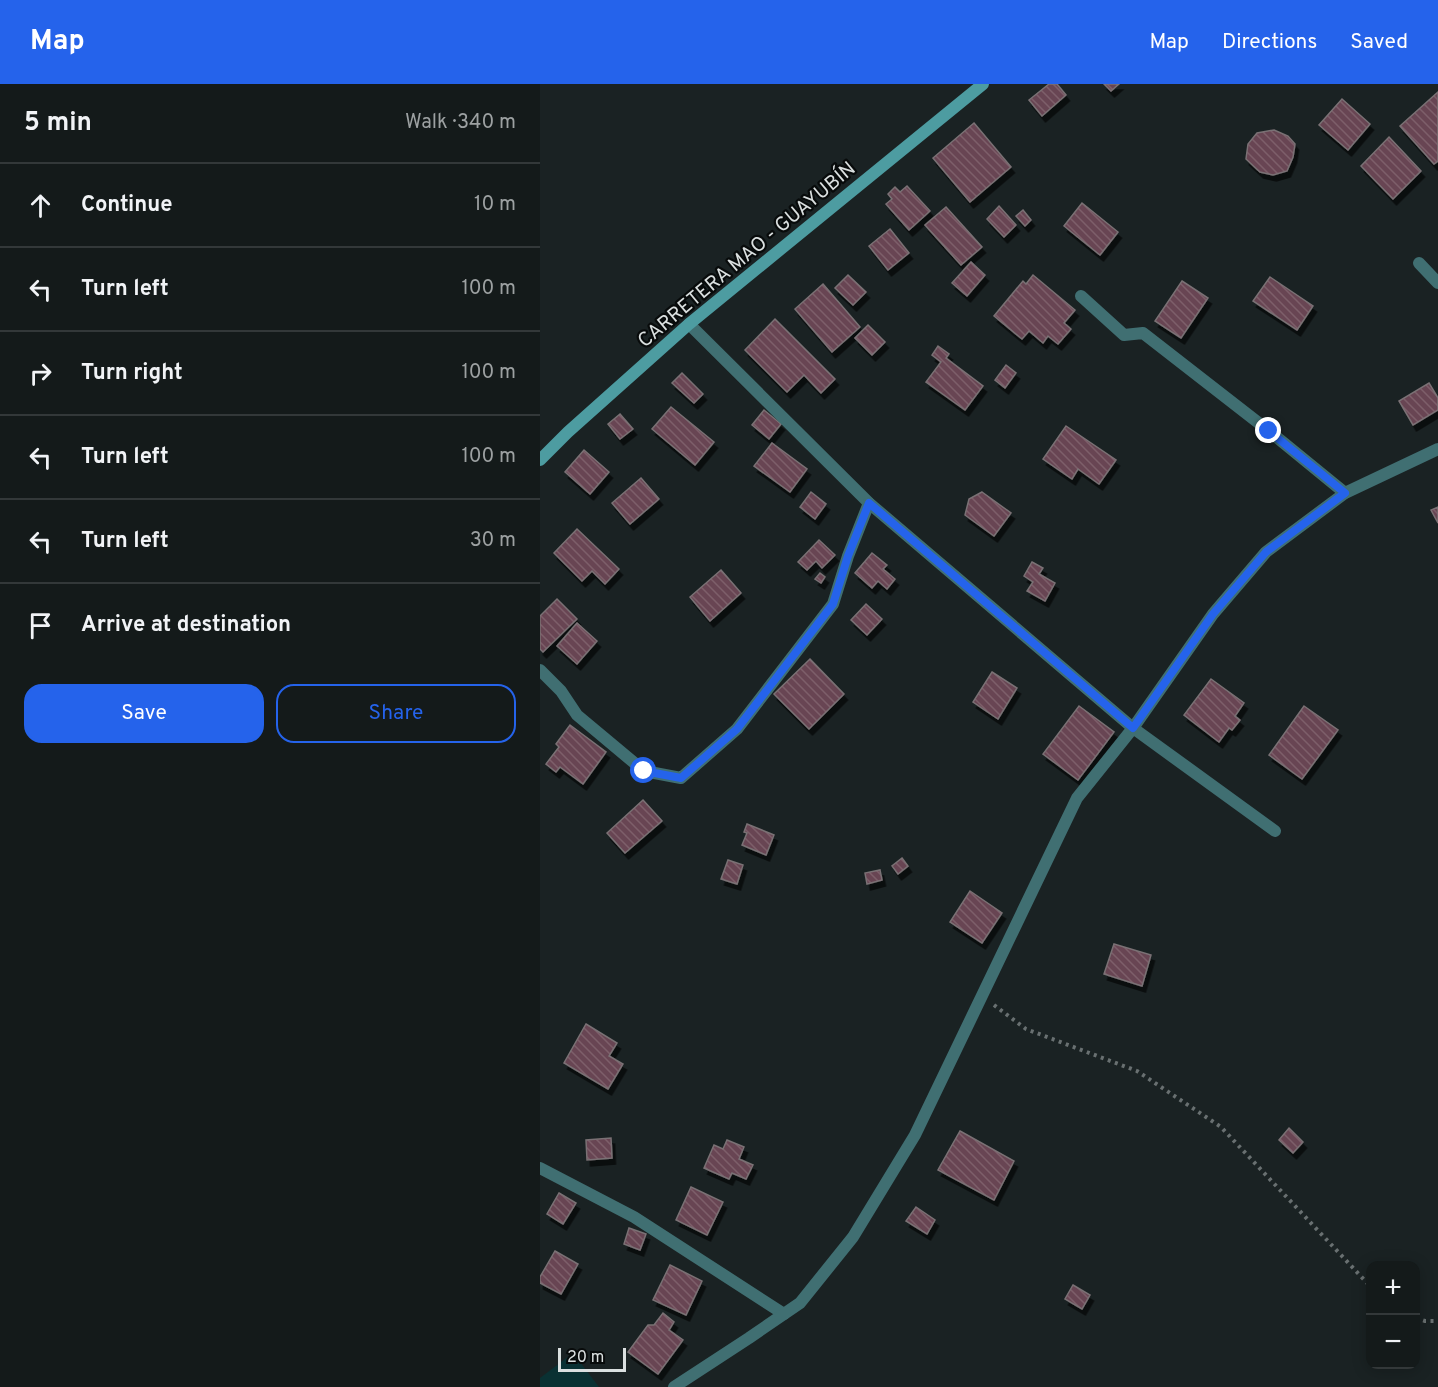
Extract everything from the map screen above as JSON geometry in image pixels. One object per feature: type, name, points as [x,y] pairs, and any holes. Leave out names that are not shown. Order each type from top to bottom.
[{"type":"main road","name":"CARRETERA MAO - GUAYUBÍN","points":[[540,460],[568,432],[689,324],[983,84]]},
{"type":"street","points":[[1419,263],[1438,283]]},
{"type":"street","points":[[1081,296],[1124,335],[1143,333],[1345,493]]},
{"type":"street","points":[[689,324],[869,503],[1133,728],[1275,831]]},
{"type":"street","points":[[674,1387],[800,1303],[853,1236],[915,1135],[1077,798],[1133,728],[1213,614],[1266,552],[1345,493],[1438,449]]},
{"type":"street","points":[[540,669],[561,691],[577,714],[644,771],[681,778],[737,729],[833,604],[848,556],[869,503]]},
{"type":"street","points":[[540,1168],[633,1216],[784,1314]]},
{"type":"path","points":[[982,996],[1026,1029],[1137,1071],[1221,1127],[1366,1281]]},
{"type":"path","points":[[1420,1319],[1438,1321]]},
{"type":"shaded area","points":[[573,1353],[599,1387],[540,1387],[540,1378]]},
{"type":"building","points":[[1049,84],[1057,84],[1066,95],[1042,116],[1029,100]]},
{"type":"building","points":[[1104,84],[1119,84],[1111,91]]},
{"type":"building","points":[[1438,92],[1438,161],[1434,164],[1400,126]]},
{"type":"building","points":[[1342,99],[1370,124],[1348,150],[1319,125]]},
{"type":"building","points":[[974,123],[1011,167],[970,202],[933,158]]},
{"type":"building","points":[[1274,130],[1288,136],[1295,144],[1287,171],[1273,175],[1260,172],[1246,159],[1248,144],[1257,133]]},
{"type":"building","points":[[1389,137],[1421,171],[1393,199],[1361,166]]},
{"type":"building","points":[[907,186],[930,211],[909,230],[886,204],[892,199],[888,194],[895,187],[900,192]]},
{"type":"building","points":[[1082,203],[1118,232],[1100,255],[1064,226]]},
{"type":"building","points":[[999,206],[1016,225],[1004,237],[987,219]]},
{"type":"building","points":[[946,207],[982,247],[961,265],[925,225]]},
{"type":"building","points":[[1023,210],[1031,220],[1025,226],[1016,216]]},
{"type":"building","points":[[890,229],[909,253],[888,270],[869,246]]},
{"type":"building","points":[[971,262],[985,275],[967,296],[952,283]]},
{"type":"building","points":[[848,275],[866,292],[853,305],[835,288]]},
{"type":"building","points":[[1033,275],[1075,310],[1064,323],[1071,329],[1058,344],[1048,336],[1043,343],[1029,331],[1022,339],[994,316],[1023,281],[1026,284]]},
{"type":"building","points":[[1270,277],[1313,306],[1297,330],[1253,301]]},
{"type":"building","points":[[1182,281],[1208,298],[1181,338],[1155,321]]},
{"type":"building","points":[[823,284],[860,327],[832,352],[795,309]]},
{"type":"building","points":[[775,319],[835,379],[821,393],[804,375],[787,392],[745,350]]},
{"type":"building","points":[[868,325],[885,342],[872,355],[855,338]]},
{"type":"building","points":[[938,346],[949,354],[946,358],[983,386],[965,410],[926,382],[941,362],[932,355]]},
{"type":"building","points":[[1006,365],[1016,373],[1005,388],[995,380]]},
{"type":"building","points":[[682,373],[703,394],[694,403],[672,383]]},
{"type":"building","points":[[1429,383],[1438,398],[1438,410],[1413,425],[1399,401]]},
{"type":"building","points":[[671,407],[714,442],[695,465],[652,429]]},
{"type":"building","points":[[764,410],[781,424],[769,439],[752,425]]},
{"type":"building","points":[[620,414],[633,429],[620,439],[608,424]]},
{"type":"building","points":[[1066,426],[1116,460],[1099,484],[1078,469],[1072,479],[1043,459]]},
{"type":"building","points":[[772,443],[807,469],[790,492],[754,466]]},
{"type":"building","points":[[584,450],[609,472],[590,494],[565,472]]},
{"type":"building","points":[[641,478],[659,499],[630,524],[612,503]]},
{"type":"building","points":[[811,492],[826,504],[815,519],[800,507]]},
{"type":"building","points":[[982,492],[1011,513],[994,536],[965,515],[969,499]]},
{"type":"building","points":[[1438,507],[1438,523],[1431,510]]},
{"type":"building","points":[[577,529],[619,569],[605,584],[592,571],[582,581],[554,553]]},
{"type":"building","points":[[819,540],[835,555],[822,568],[816,561],[807,570],[798,562]]},
{"type":"building","points":[[872,553],[887,565],[883,569],[895,579],[887,589],[878,581],[872,588],[855,573]]},
{"type":"building","points":[[1032,562],[1043,568],[1039,574],[1055,583],[1045,601],[1027,591],[1033,582],[1024,576]]},
{"type":"building","points":[[721,570],[741,593],[710,621],[690,597]]},
{"type":"building","points":[[820,573],[825,577],[821,583],[815,579]]},
{"type":"building","points":[[557,599],[577,619],[543,652],[540,649],[540,616]]},
{"type":"building","points":[[866,604],[882,619],[867,635],[851,620]]},
{"type":"building","points":[[577,623],[597,641],[577,664],[557,646]]},
{"type":"building","points":[[810,659],[844,694],[809,729],[774,694]]},
{"type":"building","points":[[992,672],[1017,688],[998,719],[973,702]]},
{"type":"building","points":[[1211,679],[1244,703],[1235,716],[1240,720],[1232,730],[1229,728],[1219,742],[1184,715]]},
{"type":"building","points":[[1079,706],[1114,732],[1078,780],[1043,754]]},
{"type":"building","points":[[1304,706],[1338,730],[1302,779],[1269,755]]},
{"type":"building","points":[[570,725],[606,752],[583,784],[560,767],[556,772],[546,764],[559,747],[556,744]]},
{"type":"building","points":[[643,800],[662,821],[625,853],[607,833]]},
{"type":"building","points":[[747,824],[774,835],[766,855],[742,845],[747,833],[744,832]]},
{"type":"building","points":[[902,858],[908,866],[898,874],[892,866]]},
{"type":"building","points":[[728,860],[743,865],[737,884],[721,879]]},
{"type":"building","points":[[880,870],[882,880],[867,884],[865,873]]},
{"type":"building","points":[[970,891],[1002,913],[982,943],[950,922]]},
{"type":"building","points":[[1114,944],[1151,955],[1142,986],[1104,974]]},
{"type":"building","points":[[586,1024],[617,1043],[609,1056],[623,1064],[608,1089],[564,1063]]},
{"type":"building","points":[[1289,1128],[1303,1142],[1293,1153],[1279,1140]]},
{"type":"building","points":[[960,1131],[1014,1161],[994,1200],[938,1170]]},
{"type":"building","points":[[611,1138],[612,1158],[587,1160],[586,1140]]},
{"type":"building","points":[[727,1140],[744,1147],[739,1159],[753,1165],[746,1179],[732,1173],[729,1179],[704,1168],[714,1145],[723,1149]]},
{"type":"building","points":[[691,1187],[723,1202],[707,1235],[676,1220]]},
{"type":"building","points":[[559,1193],[576,1203],[563,1224],[547,1214]]},
{"type":"building","points":[[916,1207],[935,1220],[927,1234],[906,1221]]},
{"type":"building","points":[[629,1228],[646,1234],[640,1250],[624,1244]]},
{"type":"building","points":[[555,1251],[578,1264],[561,1294],[540,1283],[540,1277]]},
{"type":"building","points":[[670,1265],[702,1281],[686,1315],[653,1300]]},
{"type":"building","points":[[1073,1285],[1090,1295],[1082,1309],[1065,1299]]},
{"type":"building","points":[[663,1313],[674,1322],[669,1330],[683,1340],[658,1374],[628,1352],[648,1325],[654,1325]]},
{"type":"route","points":[[644,771],[681,778],[737,729],[833,604],[848,556],[869,503],[1133,728],[1213,614],[1266,552],[1345,493],[1269,431]]}]
